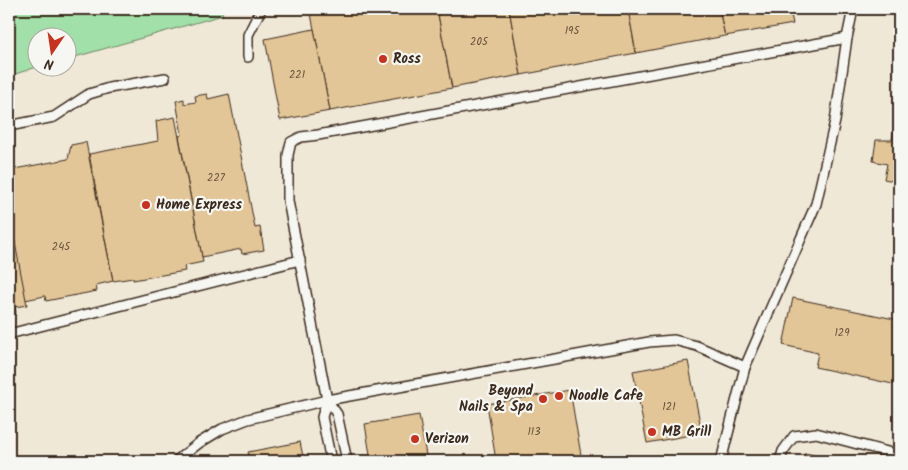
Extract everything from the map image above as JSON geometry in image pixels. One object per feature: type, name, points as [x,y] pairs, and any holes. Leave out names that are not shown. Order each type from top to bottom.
[{"type":"lane","points":[[248,57],[248,35],[261,9]]},
{"type":"lane","points":[[721,461],[745,367],[816,204],[835,121],[853,9]]},
{"type":"lane","points":[[346,461],[337,414],[327,400],[288,200],[288,155],[292,142],[301,137],[847,38]]},
{"type":"lane","points":[[9,126],[54,117],[89,94],[109,88],[165,78]]},
{"type":"lane","points":[[9,334],[300,260]]},
{"type":"lane","points":[[176,461],[199,443],[222,429],[248,419],[327,400],[649,342],[674,340],[697,346],[745,367]]},
{"type":"lane","points":[[327,400],[322,417],[331,461]]},
{"type":"lane","points":[[780,461],[783,451],[794,436],[816,434],[899,455]]},
{"type":"shaded area","points":[[9,9],[899,9],[899,461],[9,461]]},
{"type":"green space","points":[[9,9],[221,9],[223,15],[78,56],[78,28],[28,28],[28,70],[9,76]]},
{"type":"building","name":"Ross","points":[[310,9],[437,9],[452,88],[330,111]]},
{"type":"building","points":[[437,9],[509,9],[521,75],[452,88]]},
{"type":"building","points":[[509,9],[628,9],[636,53],[521,75]]},
{"type":"building","points":[[628,9],[719,9],[725,36],[636,53]]},
{"type":"building","points":[[719,9],[790,9],[793,24],[725,36]]},
{"type":"building","points":[[314,29],[330,111],[280,120],[265,39]]},
{"type":"building","points":[[207,94],[208,99],[229,94],[255,228],[260,227],[264,250],[242,254],[241,249],[202,257],[179,136],[182,135],[176,101],[184,99],[184,104],[196,102],[195,96]]},
{"type":"building","name":"Home Express","points":[[175,117],[203,262],[184,266],[185,271],[133,280],[133,278],[113,281],[89,154],[158,141],[156,121]]},
{"type":"building","points":[[895,120],[899,121],[899,182],[884,179],[887,164],[873,161],[876,140],[892,140]]},
{"type":"building","points":[[86,142],[113,281],[96,285],[97,291],[46,301],[45,296],[25,300],[9,212],[9,170],[68,159],[71,145]]},
{"type":"building","points":[[9,212],[27,305],[15,307],[16,313],[9,314]]},
{"type":"building","points":[[793,298],[899,320],[899,375],[897,385],[815,367],[818,353],[783,345]]},
{"type":"building","points":[[688,361],[702,433],[647,443],[633,371]]},
{"type":"building","points":[[570,390],[582,461],[496,461],[487,404]]},
{"type":"building","points":[[419,415],[427,461],[371,461],[365,424]]},
{"type":"building","points":[[300,442],[304,461],[250,461],[248,452]]},
{"type":"building","points":[[805,453],[843,461],[803,461]]},
{"type":"place","name":"Ross","points":[[383,59]]},
{"type":"place","name":"Home Express","points":[[146,205]]},
{"type":"place","name":"Noodle Cafe","points":[[559,396]]},
{"type":"place","name":"Beyond Nails & Spa","points":[[543,399]]},
{"type":"place","name":"MB Grill","points":[[652,432]]},
{"type":"place","name":"Verizon","points":[[415,439]]}]
